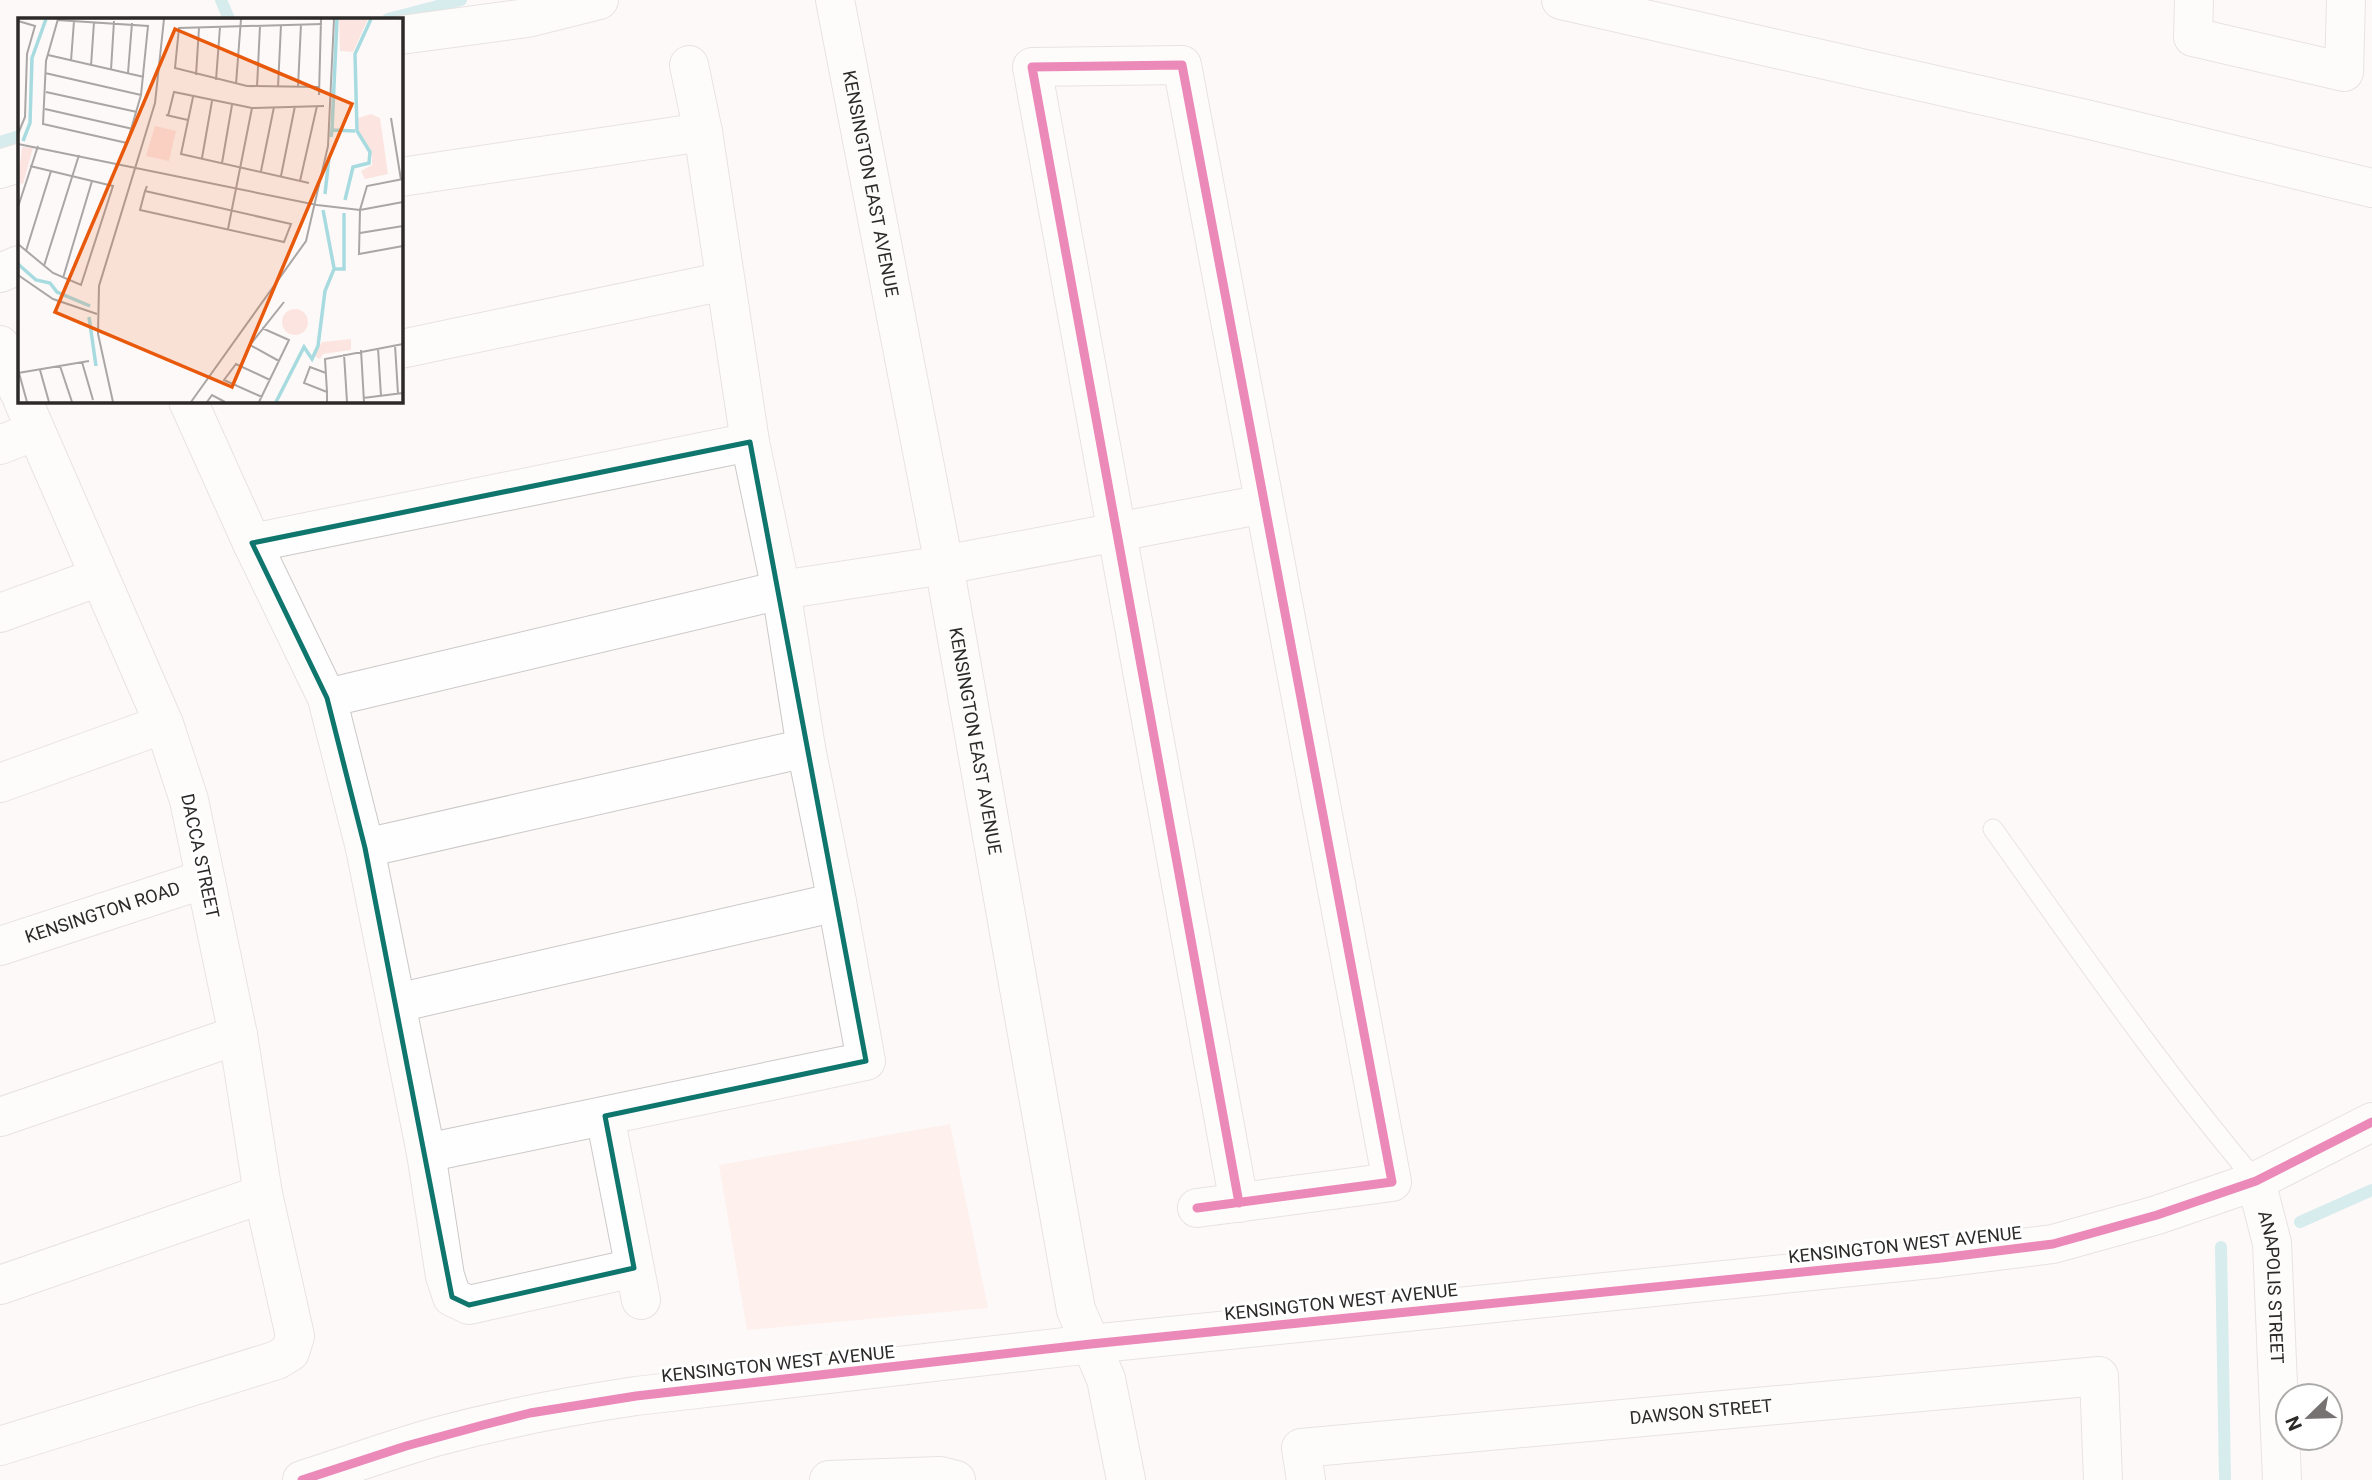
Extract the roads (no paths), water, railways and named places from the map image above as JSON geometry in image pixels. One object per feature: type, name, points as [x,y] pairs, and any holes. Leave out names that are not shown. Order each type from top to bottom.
[{"type":"street","points":[[402,34],[527,18],[599,0]]},
{"type":"street","name":"KENSINGTON EAST AVENUE","points":[[835,0],[944,565],[1076,1310],[1106,1379],[1126,1480]]},
{"type":"street","points":[[1561,0],[2077,117],[2372,188]]},
{"type":"street","points":[[2194,0],[2193,37],[2344,72],[2346,0]]},
{"type":"street","points":[[426,1153],[866,1061],[806,748],[781,590],[750,442],[703,132],[689,65]]},
{"type":"street","points":[[1197,1208],[1239,1203],[1392,1182],[1182,65],[1032,67],[1239,1203]]},
{"type":"street","points":[[402,177],[703,132]]},
{"type":"street","points":[[0,169],[18,163]]},
{"type":"street","points":[[0,273],[18,265]]},
{"type":"street","points":[[402,349],[725,281]]},
{"type":"street","points":[[0,345],[18,390]]},
{"type":"street","points":[[188,402],[252,543],[327,698],[365,848],[426,1153],[445,1276],[452,1297],[468,1305],[637,1284],[605,1116]]},
{"type":"street","points":[[0,444],[29,416]]},
{"type":"street","name":"DACCA STREET","points":[[0,1446],[277,1360],[290,1352],[295,1336],[263,1194],[238,1035],[189,800],[164,724],[29,416]]},
{"type":"street","points":[[252,543],[750,442]]},
{"type":"street","points":[[327,698],[781,590],[944,565],[1264,504]]},
{"type":"street","points":[[0,613],[99,577]]},
{"type":"street","points":[[0,783],[164,724]]},
{"type":"street","points":[[365,848],[806,748]]},
{"type":"street","name":"KENSINGTON ROAD","points":[[0,946],[205,879]]},
{"type":"street","points":[[397,1003],[837,902]]},
{"type":"street","points":[[0,1116],[238,1035]]},
{"type":"street","name":"KENSINGTON WEST AVENUE","points":[[302,1480],[435,1437],[530,1413],[583,1404],[1091,1344],[1941,1258],[2053,1244],[2157,1215],[2256,1181],[2372,1122]]},
{"type":"street","name":"ANAPOLIS STREET","points":[[2256,1181],[2272,1244],[2282,1480]]},
{"type":"street","points":[[0,1285],[263,1194]]},
{"type":"street","name":"DAWSON STREET","points":[[1304,1464],[2099,1376],[2103,1480]]},
{"type":"street","points":[[831,1480],[940,1476],[956,1480]]},
{"type":"lane","points":[[1993,829],[2124,1011],[2256,1181]]},
{"type":"waterway","points":[[221,0],[229,18]]},
{"type":"waterway","points":[[392,18],[461,0]]},
{"type":"waterway","points":[[0,142],[18,136]]},
{"type":"waterway","points":[[2300,1222],[2372,1190]]},
{"type":"waterway","points":[[2221,1247],[2225,1480]]}]
